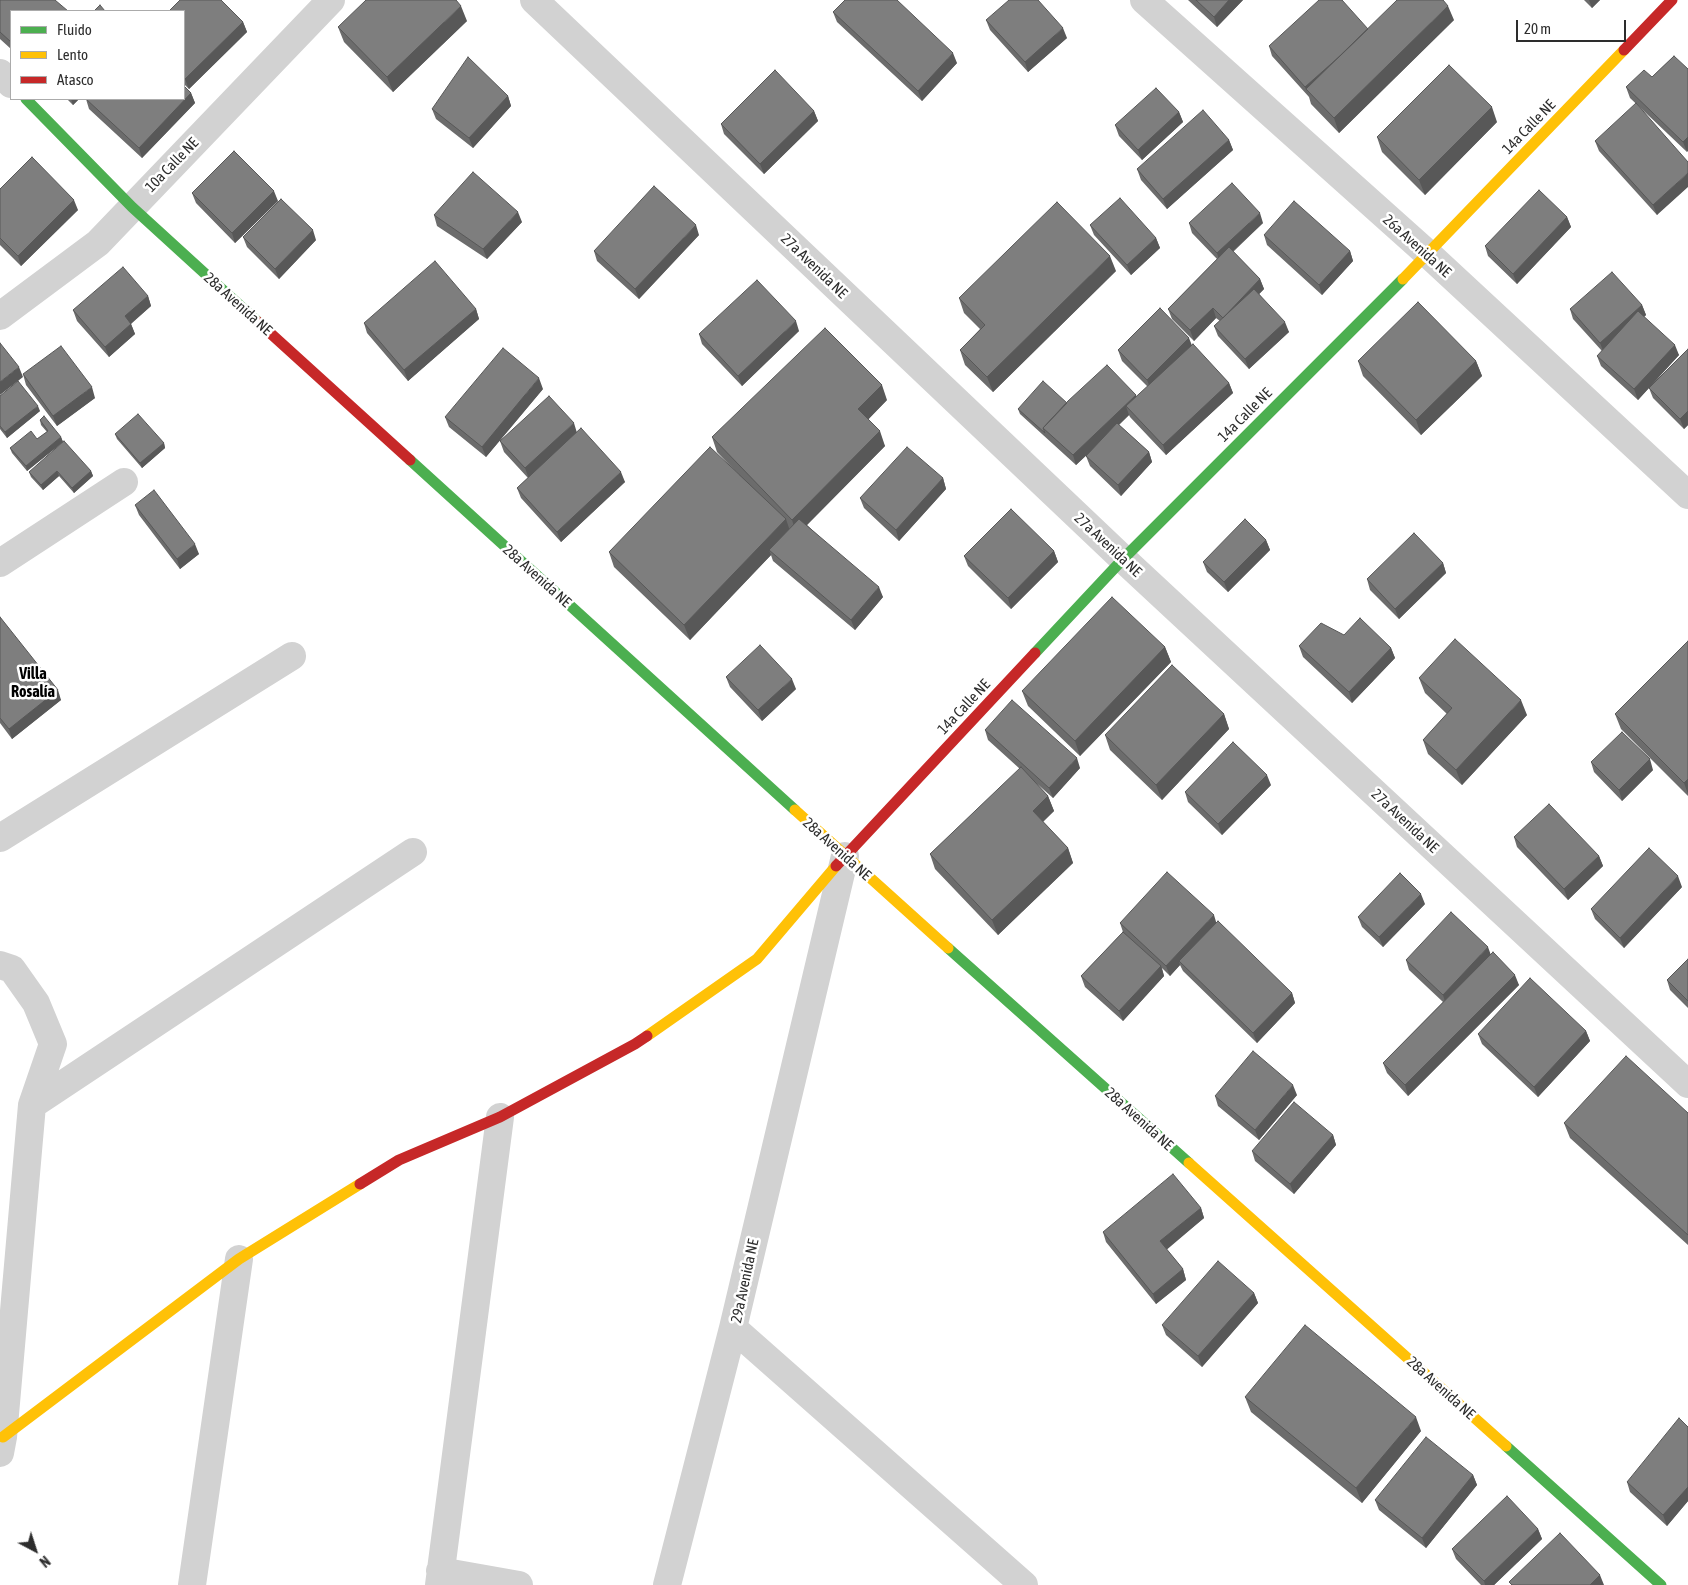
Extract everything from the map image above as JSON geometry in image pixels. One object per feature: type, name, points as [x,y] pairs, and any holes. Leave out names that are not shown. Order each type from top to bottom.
[{"type":"street","name":"10a Calle NE","points":[[0,316],[98,243],[331,0]]},
{"type":"street","name":"27a Avenida NE","points":[[534,0],[1123,559],[1688,1084]]},
{"type":"street","name":"26a Avenida NE","points":[[1144,0],[1428,254],[1688,495]]},
{"type":"street","name":"14a Calle NE","points":[[2,1445],[239,1259],[399,1160],[500,1117],[635,1044],[757,959],[845,856],[1123,559],[1428,254],[1672,0]]},
{"type":"street","points":[[0,73],[10,83]]},
{"type":"street","name":"28a Avenida NE","points":[[27,100],[132,207],[845,856],[1661,1585]]},
{"type":"street","points":[[0,563],[124,482]]},
{"type":"street","points":[[0,838],[292,656]]},
{"type":"street","points":[[32,1105],[413,852]]},
{"type":"street","name":"29a Avenida NE","points":[[845,856],[733,1328],[1024,1585]]},
{"type":"street","points":[[0,965],[12,969],[36,1004],[54,1044],[32,1105],[2,1445]]},
{"type":"street","points":[[500,1117],[440,1578],[520,1585]]},
{"type":"street","points":[[192,1585],[239,1259]]},
{"type":"street","points":[[667,1585],[733,1328]]},
{"type":"building","points":[[0,0],[55,0],[67,10],[10,10],[10,41],[0,32]]},
{"type":"building","points":[[180,0],[221,0],[243,22],[185,79],[185,10],[170,10]]},
{"type":"building","points":[[366,0],[456,0],[461,6],[387,77],[338,27]]},
{"type":"building","points":[[845,0],[897,0],[953,53],[918,91],[833,12]]},
{"type":"building","points":[[1009,0],[1038,0],[1063,28],[1025,62],[986,20]]},
{"type":"building","points":[[1196,0],[1229,0],[1214,17]]},
{"type":"building","points":[[1319,0],[1342,0],[1368,29],[1305,87],[1269,46]]},
{"type":"building","points":[[1397,0],[1443,0],[1448,6],[1334,118],[1306,89]]},
{"type":"building","points":[[100,5],[104,10],[95,10]]},
{"type":"building","points":[[1674,56],[1688,69],[1688,137],[1683,142],[1626,87],[1644,70],[1652,77]]},
{"type":"building","points":[[468,57],[508,96],[469,138],[432,109]]},
{"type":"building","points":[[1449,65],[1492,107],[1419,180],[1377,137]]},
{"type":"building","points":[[775,70],[814,111],[760,164],[721,124]]},
{"type":"building","points":[[185,87],[191,93],[185,99]]},
{"type":"building","points":[[1156,88],[1179,112],[1138,150],[1115,125]]},
{"type":"building","points":[[87,100],[184,100],[139,148]]},
{"type":"building","points":[[1636,103],[1688,162],[1688,173],[1653,205],[1595,141]]},
{"type":"building","points":[[1203,110],[1229,140],[1163,199],[1137,169]]},
{"type":"building","points":[[234,151],[274,191],[232,233],[192,193]]},
{"type":"building","points":[[32,157],[74,200],[18,256],[0,238],[0,189]]},
{"type":"building","points":[[473,172],[518,212],[483,249],[434,215]]},
{"type":"building","points":[[1232,183],[1260,213],[1217,253],[1189,223]]},
{"type":"building","points":[[654,186],[696,225],[635,289],[594,251]]},
{"type":"building","points":[[1539,190],[1567,217],[1513,274],[1485,246]]},
{"type":"building","points":[[1120,198],[1156,238],[1127,265],[1090,225]]},
{"type":"building","points":[[281,199],[313,230],[275,269],[243,237]]},
{"type":"building","points":[[1294,201],[1350,251],[1319,285],[1264,235]]},
{"type":"building","points":[[1057,202],[1110,256],[987,377],[960,350],[985,325],[959,298]]},
{"type":"building","points":[[1229,247],[1260,279],[1223,318],[1213,308],[1190,330],[1168,309]]},
{"type":"building","points":[[435,261],[476,309],[404,370],[364,323]]},
{"type":"building","points":[[123,267],[148,296],[125,316],[131,324],[105,347],[73,310]]},
{"type":"building","points":[[1612,272],[1642,305],[1600,343],[1570,309]]},
{"type":"building","points":[[757,280],[796,321],[738,376],[699,334]]},
{"type":"building","points":[[1254,289],[1285,322],[1245,359],[1214,326]]},
{"type":"building","points":[[1418,302],[1476,361],[1416,420],[1358,361]]},
{"type":"building","points":[[1160,308],[1189,338],[1147,380],[1118,350]]},
{"type":"building","points":[[1638,311],[1675,345],[1634,389],[1597,356]]},
{"type":"building","points":[[825,328],[882,385],[858,409],[880,431],[792,520],[712,437]]},
{"type":"building","points":[[0,343],[19,367],[0,382]]},
{"type":"building","points":[[1193,344],[1229,383],[1163,445],[1126,406]]},
{"type":"building","points":[[61,346],[92,387],[53,416],[23,374]]},
{"type":"building","points":[[503,348],[539,378],[482,447],[445,417]]},
{"type":"building","points":[[1688,349],[1688,411],[1680,419],[1649,388]]},
{"type":"building","points":[[1107,365],[1136,395],[1073,455],[1043,428],[1068,401]]},
{"type":"building","points":[[18,381],[38,406],[5,432],[0,426],[0,396]]},
{"type":"building","points":[[1043,381],[1067,403],[1043,428],[1045,433],[1018,409]]},
{"type":"building","points":[[549,396],[574,423],[525,468],[500,441]]},
{"type":"building","points":[[138,414],[164,443],[140,463],[115,434]]},
{"type":"building","points":[[44,416],[61,437],[26,466],[10,448],[31,431],[37,439],[48,431],[40,420]]},
{"type":"building","points":[[1117,423],[1149,452],[1118,485],[1086,456]]},
{"type":"building","points":[[581,428],[621,472],[557,532],[517,488]]},
{"type":"building","points":[[64,441],[91,471],[72,488],[57,471],[41,485],[29,472]]},
{"type":"building","points":[[710,447],[786,519],[684,625],[609,552]]},
{"type":"building","points":[[907,447],[943,478],[896,530],[860,498]]},
{"type":"building","points":[[154,490],[195,544],[177,559],[135,505]]},
{"type":"building","points":[[1011,509],[1054,551],[1008,598],[964,556]]},
{"type":"building","points":[[799,519],[879,587],[851,620],[769,550]]},
{"type":"building","points":[[1245,519],[1266,540],[1224,582],[1203,562]]},
{"type":"building","points":[[1414,533],[1443,563],[1395,609],[1367,579]]},
{"type":"building","points":[[1112,597],[1165,647],[1075,741],[1022,691]]},
{"type":"building","points":[[0,617],[58,690],[9,729],[0,718]]},
{"type":"building","points":[[1360,618],[1391,648],[1349,692],[1299,646],[1321,623],[1344,635]]},
{"type":"building","points":[[1455,639],[1521,700],[1456,770],[1423,740],[1452,708],[1419,678]]},
{"type":"building","points":[[1688,641],[1688,779],[1684,783],[1615,714]]},
{"type":"building","points":[[760,645],[792,679],[758,710],[726,677]]},
{"type":"building","points":[[1172,665],[1224,714],[1156,785],[1105,735]]},
{"type":"building","points":[[1012,700],[1077,758],[1049,788],[985,730]]},
{"type":"building","points":[[1622,732],[1650,759],[1619,790],[1591,762]]},
{"type":"building","points":[[1233,742],[1267,775],[1218,824],[1185,792]]},
{"type":"building","points":[[1021,767],[1048,796],[1033,811],[1068,848],[992,920],[930,854]]},
{"type":"building","points":[[1549,804],[1599,856],[1564,889],[1514,837]]},
{"type":"building","points":[[1649,848],[1678,876],[1620,938],[1591,909]]},
{"type":"building","points":[[1167,872],[1214,915],[1166,966],[1120,923]]},
{"type":"building","points":[[1400,873],[1421,894],[1379,937],[1358,917]]},
{"type":"building","points":[[1451,912],[1488,947],[1443,995],[1406,960]]},
{"type":"building","points":[[1218,921],[1292,993],[1253,1033],[1179,961]]},
{"type":"building","points":[[1123,932],[1161,966],[1119,1011],[1081,976]]},
{"type":"building","points":[[1493,952],[1515,975],[1405,1085],[1383,1063]]},
{"type":"building","points":[[1688,959],[1688,1001],[1667,980]]},
{"type":"building","points":[[1530,978],[1586,1031],[1534,1087],[1478,1034]]},
{"type":"building","points":[[1253,1051],[1293,1085],[1255,1130],[1215,1096]]},
{"type":"building","points":[[1626,1056],[1688,1113],[1688,1235],[1564,1123]]},
{"type":"building","points":[[1294,1102],[1333,1135],[1290,1184],[1252,1151]]},
{"type":"building","points":[[1173,1174],[1201,1208],[1160,1241],[1183,1269],[1153,1294],[1103,1232]]},
{"type":"building","points":[[1218,1261],[1254,1293],[1198,1356],[1162,1325]]},
{"type":"building","points":[[1305,1325],[1416,1417],[1356,1488],[1245,1397]]},
{"type":"building","points":[[1679,1418],[1688,1427],[1688,1487],[1663,1515],[1627,1482]]},
{"type":"building","points":[[1426,1437],[1473,1475],[1422,1538],[1375,1500]]},
{"type":"building","points":[[1507,1496],[1538,1529],[1484,1581],[1452,1549]]},
{"type":"building","points":[[1560,1533],[1600,1575],[1590,1585],[1512,1585],[1509,1582]]},
{"type":"traffic: fast","points":[[27,100],[132,207],[258,322]]},
{"type":"traffic: fast","points":[[1035,653],[1123,559],[1403,279]]},
{"type":"traffic: fast","points":[[410,460],[795,810]]},
{"type":"traffic: fast","points":[[948,948],[1189,1163]]},
{"type":"traffic: fast","points":[[1506,1446],[1661,1585]]},
{"type":"traffic: slow","points":[[1403,279],[1624,50]]},
{"type":"traffic: slow","points":[[795,810],[948,948]]},
{"type":"traffic: slow","points":[[647,1036],[757,959],[836,866]]},
{"type":"traffic: slow","points":[[1189,1163],[1506,1446]]},
{"type":"traffic: slow","points":[[3,1437],[239,1259],[360,1184]]},
{"type":"traffic: jam","points":[[1624,50],[1672,0]]},
{"type":"traffic: jam","points":[[258,322],[410,460]]},
{"type":"traffic: jam","points":[[836,866],[1035,653]]},
{"type":"traffic: jam","points":[[360,1184],[399,1160],[500,1117],[647,1036]]},
{"type":"district","name":"Villa Rosalía","points":[[33,683]]}]
